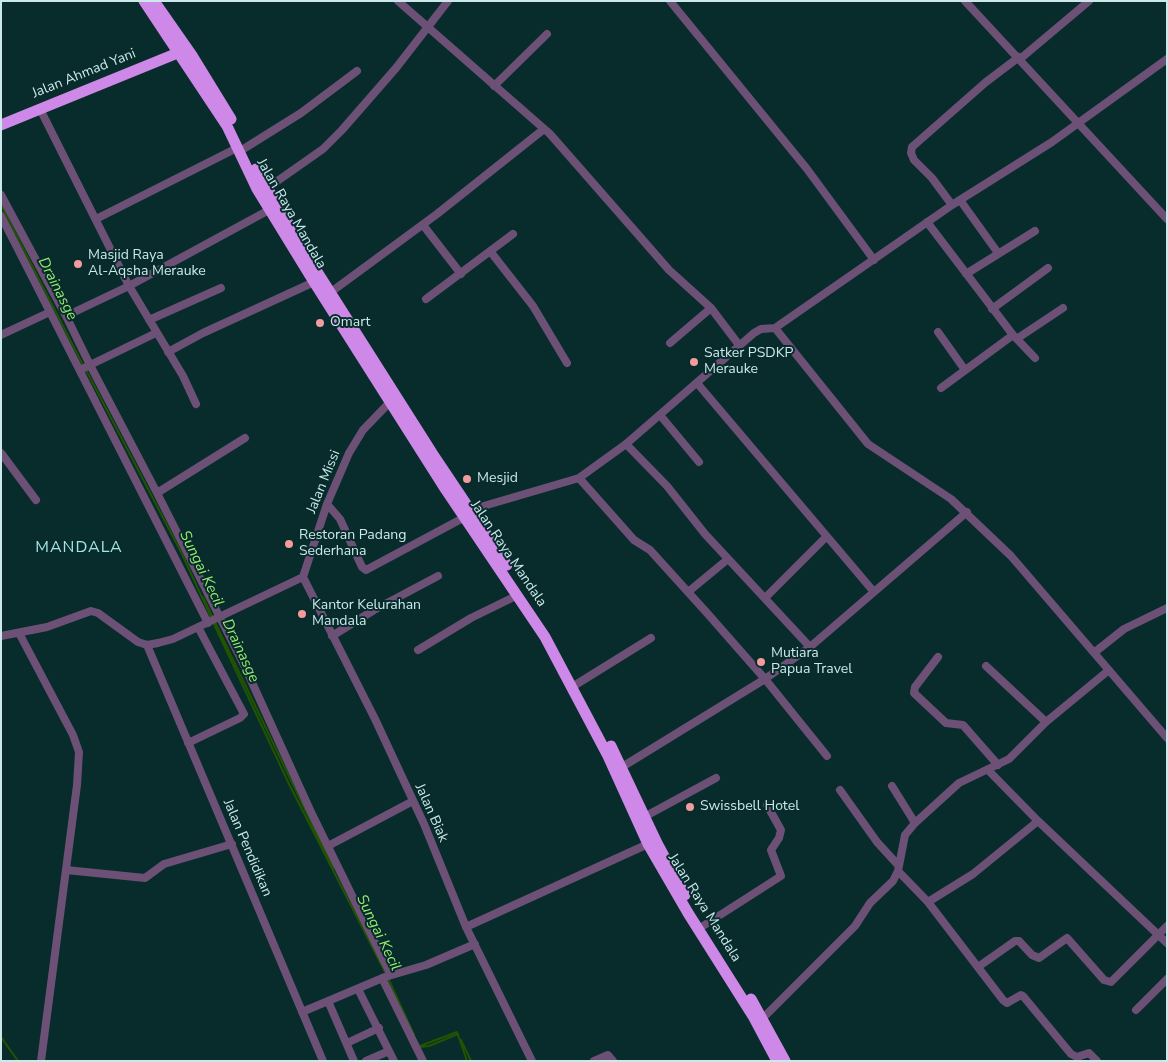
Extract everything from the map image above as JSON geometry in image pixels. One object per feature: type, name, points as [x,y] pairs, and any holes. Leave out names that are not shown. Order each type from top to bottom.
[{"type":"highway","name":"Jalan Raya Mandala","points":[[144,1],[183,51]]},
{"type":"highway","name":"Jalan Raya Mandala","points":[[154,1],[266,189],[310,268],[314,282],[390,402],[532,602],[575,685],[622,767],[644,817],[777,1061]]},
{"type":"highway","name":"Jalan Ahmad Yani","points":[[1,125],[183,51]]},
{"type":"highway","name":"Jalan Raya Mandala","points":[[241,148],[269,210],[310,268],[331,292],[575,685],[648,844],[719,955],[763,1018],[785,1061]]},
{"type":"street","points":[[398,1],[544,128],[564,148],[669,270],[710,308],[739,345]]},
{"type":"street","points":[[266,189],[324,149],[360,112],[448,1]]},
{"type":"street","points":[[670,1],[807,168],[874,260]]},
{"type":"street","points":[[965,1],[1022,56],[1076,124],[1167,219]]},
{"type":"street","points":[[952,204],[932,178],[914,160],[911,153],[912,147],[986,82],[1022,56],[1089,1]]},
{"type":"street","points":[[494,86],[547,34]]},
{"type":"street","points":[[327,504],[340,520],[362,567],[366,570],[468,514],[579,478],[626,444],[757,330],[775,328],[952,204],[1076,124],[1167,59]]},
{"type":"street","points":[[96,219],[241,148],[300,113],[357,71]]},
{"type":"street","points":[[40,109],[129,286],[183,376],[196,404]]},
{"type":"street","points":[[331,292],[423,225],[544,128]]},
{"type":"street","points":[[1,195],[66,316],[85,367],[328,846],[423,1061]]},
{"type":"street","points":[[960,200],[998,253]]},
{"type":"street","points":[[66,316],[129,286],[269,210]]},
{"type":"street","points":[[1,216],[50,312],[85,367],[157,493],[214,620]]},
{"type":"street","points":[[927,222],[992,309],[1035,358]]},
{"type":"street","points":[[423,225],[461,274]]},
{"type":"street","points":[[966,274],[1035,231]]},
{"type":"street","points":[[426,299],[513,234]]},
{"type":"street","points":[[490,251],[533,306],[568,363]]},
{"type":"street","points":[[992,309],[1048,268]]},
{"type":"street","points":[[168,352],[314,282]]},
{"type":"street","points":[[149,320],[221,288]]},
{"type":"street","points":[[670,343],[710,308]]},
{"type":"street","points":[[941,388],[1015,337],[1063,308]]},
{"type":"street","points":[[1,335],[50,312]]},
{"type":"street","points":[[775,328],[868,444],[911,470],[967,512],[1011,556],[1167,738]]},
{"type":"street","points":[[938,332],[965,370]]},
{"type":"street","points":[[85,367],[156,333]]},
{"type":"street","points":[[697,383],[874,592]]},
{"type":"street","name":"Jalan Missi","points":[[303,577],[327,504],[353,445],[363,430],[390,402]]},
{"type":"street","points":[[660,415],[699,462]]},
{"type":"street","points":[[157,493],[245,438]]},
{"type":"street","points":[[626,444],[667,486],[705,534],[766,597],[810,647]]},
{"type":"street","points":[[1,453],[36,500]]},
{"type":"street","points":[[579,478],[634,540],[650,550],[688,592],[765,679],[827,756]]},
{"type":"street","points":[[622,767],[765,679],[810,647],[967,512]]},
{"type":"street","points":[[766,597],[826,537]]},
{"type":"street","points":[[688,592],[728,558]]},
{"type":"street","points":[[332,636],[374,610],[438,576]]},
{"type":"street","points":[[1,636],[47,627],[91,611],[106,618],[138,642],[147,645],[169,640],[303,577]]},
{"type":"street","name":"Jalan Biak","points":[[303,577],[413,801],[466,927],[532,1061]]},
{"type":"street","points":[[418,650],[472,618],[518,595]]},
{"type":"street","points":[[1095,652],[1124,630],[1167,608]]},
{"type":"street","points":[[188,743],[240,718],[244,714],[198,627]]},
{"type":"street","points":[[19,633],[73,736],[79,752],[42,1061]]},
{"type":"street","points":[[575,685],[651,638]]},
{"type":"street","name":"Jalan Pendidikan","points":[[147,645],[323,1061]]},
{"type":"street","points":[[938,657],[915,687],[914,693],[946,723],[963,725],[998,765]]},
{"type":"street","points":[[986,666],[1046,722]]},
{"type":"street","points":[[763,1018],[855,926],[870,903],[893,881],[906,835],[915,823],[959,783],[998,765],[1017,752],[1046,722],[1109,670]]},
{"type":"street","points":[[988,770],[1038,821],[1167,943]]},
{"type":"street","points":[[644,817],[716,778]]},
{"type":"street","points":[[892,786],[915,823]]},
{"type":"street","points":[[840,790],[877,842],[928,902],[1005,1002],[1010,1002],[1018,996],[1023,996],[1071,1054],[1077,1057],[1089,1053],[1097,1061]]},
{"type":"street","points":[[328,846],[413,801]]},
{"type":"street","points":[[704,926],[781,876],[771,850],[779,838],[781,830],[767,806]]},
{"type":"street","points":[[928,902],[973,874],[1038,821]]},
{"type":"street","points":[[66,870],[145,878],[164,864],[232,844]]},
{"type":"street","points":[[466,927],[648,844]]},
{"type":"street","points":[[978,967],[1015,941],[1020,941],[1032,955],[1039,958],[1067,938],[1104,980],[1111,982],[1167,926]]},
{"type":"street","points":[[302,1012],[386,977],[426,964],[475,944]]},
{"type":"street","points":[[1136,1010],[1167,979]]},
{"type":"street","points":[[358,989],[394,1061]]},
{"type":"street","points":[[328,1001],[354,1061]]},
{"type":"street","points":[[347,1043],[379,1028]]},
{"type":"street","points":[[366,1061],[389,1051]]},
{"type":"street","points":[[594,1061],[608,1055],[613,1061]]},
{"type":"waterway","name":"Sungai Kecil","points":[[1,205],[83,365]]},
{"type":"waterway","name":"Sungai Kecil","points":[[86,370],[182,554],[211,617]]},
{"type":"waterway","name":"Sungai Kecil","points":[[203,597],[213,618]]},
{"type":"waterway","name":"Sungai Kecil","points":[[213,622],[289,784],[386,974]]},
{"type":"waterway","name":"Sungai Kecil","points":[[215,622],[333,868]]},
{"type":"waterway","name":"Sungai Kecil","points":[[388,978],[414,1035]]},
{"type":"waterway","name":"Sungai Kecil","points":[[420,1046],[457,1032],[467,1061]]},
{"type":"waterway","name":"Sungai Kecil","points":[[421,1047],[429,1046],[458,1034]]},
{"type":"waterway","name":"Sungai Kecil","points":[[1,1037],[18,1061]]},
{"type":"waterway","name":"Sungai Kecil","points":[[461,1040],[471,1061]]},
{"type":"place","name":"Masjid Raya Al-Aqsha Merauke","points":[[78,264]]},
{"type":"place","name":"Omart","points":[[320,323]]},
{"type":"place","name":"Satker PSDKP Merauke","points":[[694,362]]},
{"type":"place","name":"Mesjid","points":[[467,479]]},
{"type":"place","name":"Restoran Padang Sederhana","points":[[289,544]]},
{"type":"place","name":"Kantor Kelurahan Mandala","points":[[302,614]]},
{"type":"place","name":"Mutiara Papua Travel","points":[[761,662]]},
{"type":"place","name":"Swissbell Hotel","points":[[690,807]]},
{"type":"district","name":"MANDALA","points":[[79,548]]},
{"type":"water label","name":"Drainasge","points":[[57,289]]},
{"type":"water label","name":"Drainasge","points":[[240,651]]}]
